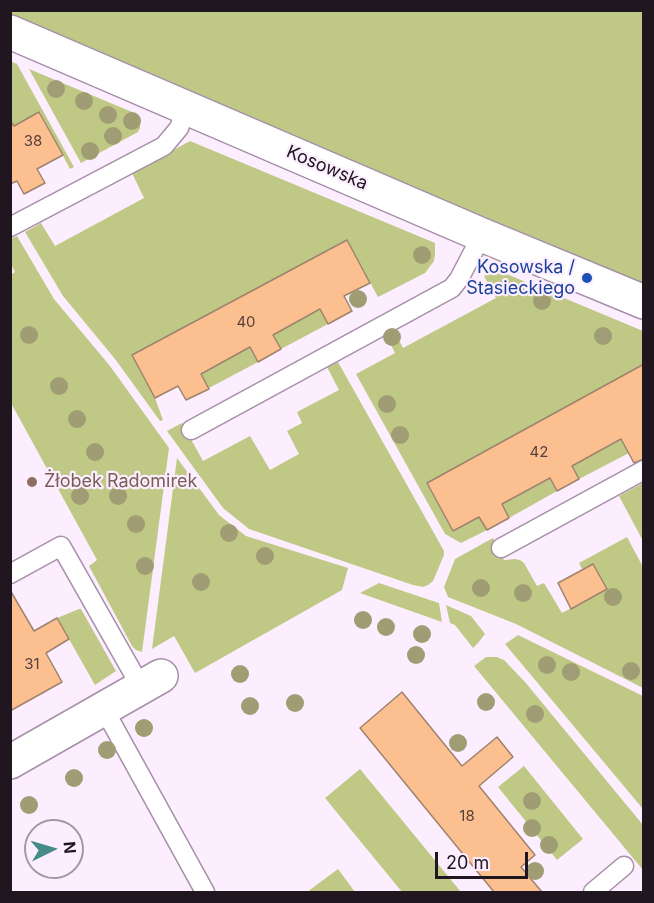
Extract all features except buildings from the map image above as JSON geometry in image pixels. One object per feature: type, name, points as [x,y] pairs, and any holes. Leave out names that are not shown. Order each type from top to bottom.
[{"type":"street","name":"Kosowska","points":[[10,32],[482,235],[644,302]]},
{"type":"street","points":[[10,762],[151,682]]},
{"type":"lane","points":[[10,227],[164,146],[179,128],[186,108]]},
{"type":"lane","points":[[191,430],[452,288],[482,235]]},
{"type":"lane","points":[[501,548],[644,470]]},
{"type":"lane","points":[[10,574],[61,546],[151,682]]},
{"type":"lane","points":[[104,709],[205,892]]},
{"type":"lane","points":[[593,892],[624,866]]},
{"type":"green space","points":[[10,11],[643,11],[643,285],[11,15]]},
{"type":"green space","points":[[10,61],[17,64],[74,167],[70,169],[40,112],[11,128]]},
{"type":"green space","points":[[29,69],[137,114],[140,117],[138,132],[81,163]]},
{"type":"green space","points":[[190,141],[435,243],[435,254],[434,261],[425,273],[378,297],[347,240],[133,355],[155,398],[163,420],[160,421],[115,359],[63,296],[25,232],[41,223],[55,246],[144,198],[132,173]]},
{"type":"green space","points":[[17,236],[54,299],[110,366],[169,448],[142,652],[132,646],[89,566],[97,560],[11,403],[10,275],[15,272],[11,264],[10,239]]},
{"type":"green space","points":[[497,270],[643,331],[643,365],[427,483],[453,531],[479,517],[487,530],[461,543],[445,534],[356,374],[395,353],[386,335],[394,331],[403,348],[496,298],[484,276]]},
{"type":"green space","points":[[320,309],[328,324],[281,349],[273,335]]},
{"type":"green space","points":[[250,347],[258,362],[209,388],[201,374]]},
{"type":"green space","points":[[338,362],[444,551],[433,581],[423,587],[249,529],[223,508],[167,431],[182,423],[203,461],[250,436],[270,470],[299,454],[287,431],[302,423],[297,412],[339,390],[327,367]]},
{"type":"green space","points":[[621,439],[629,453],[579,479],[572,466]]},
{"type":"green space","points":[[177,458],[219,515],[246,536],[348,568],[342,590],[195,673],[174,636],[152,649]]},
{"type":"green space","points":[[550,478],[557,491],[509,518],[502,504]]},
{"type":"green space","points":[[643,483],[643,541],[619,496]]},
{"type":"green space","points":[[627,537],[643,567],[643,688],[516,624],[448,597],[444,587],[455,559],[493,538],[504,560],[520,560],[537,586],[544,583],[562,613],[607,589],[593,564],[582,569],[579,563]]},
{"type":"green space","points":[[379,583],[439,603],[442,622],[360,593]]},
{"type":"green space","points":[[446,605],[471,616],[485,634],[473,648],[455,625],[450,623]]},
{"type":"green space","points":[[79,609],[116,671],[95,685],[57,618]]},
{"type":"green space","points":[[518,635],[643,696],[643,809],[505,644]]},
{"type":"green space","points":[[486,657],[497,657],[504,660],[525,682],[643,825],[643,870],[474,666]]},
{"type":"green space","points":[[524,766],[583,839],[557,860],[498,787]]},
{"type":"green space","points":[[360,769],[461,892],[402,892],[325,798]]},
{"type":"green space","points":[[338,869],[355,892],[307,892]]},
{"type":"place","name":"Kosowska / Stasieckiego","points":[[587,278]]},
{"type":"place","name":"Żłobek Radomirek","points":[[32,482]]}]
